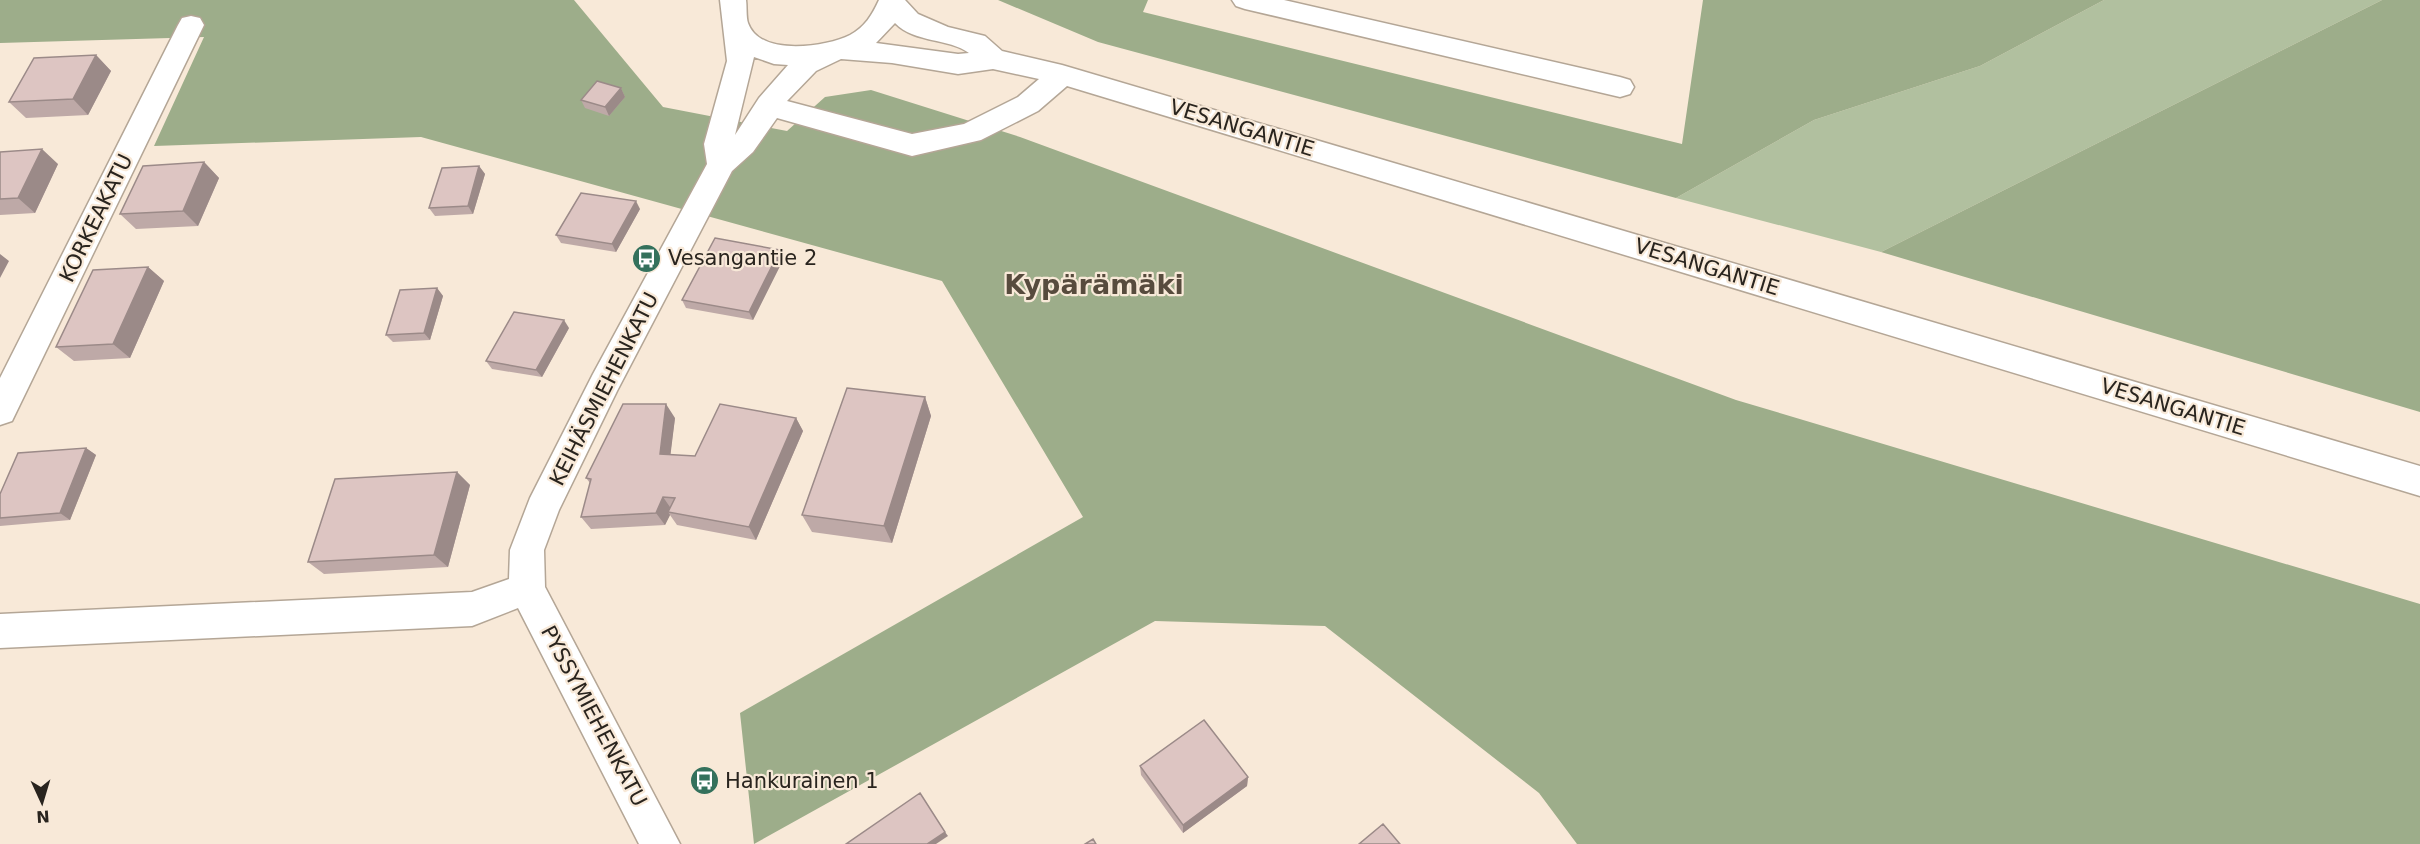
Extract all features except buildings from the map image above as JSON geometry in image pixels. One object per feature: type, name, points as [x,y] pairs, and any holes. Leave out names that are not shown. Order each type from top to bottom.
[{"type":"street","name":"KEIHÄSMIEHENKATU","points":[[721,164],[718,144],[741,60],[738,33],[732,22],[733,0]]},
{"type":"street","points":[[1245,0],[1620,87]]},
{"type":"street","name":"KEIHÄSMIEHENKATU","points":[[527,589],[527,550],[543,509],[604,384],[721,164],[742,146],[788,77],[800,66],[870,34],[880,24],[892,2]]},
{"type":"street","name":"VESANGANTIE","points":[[892,2],[909,21],[940,34],[975,43],[993,59]]},
{"type":"street","name":"KORKEAKATU","points":[[0,411],[191,25]]},
{"type":"street","name":"VESANGANTIE","points":[[738,33],[764,51],[782,56],[832,52],[892,53],[958,63],[993,59],[1062,75],[2420,481]]},
{"type":"street","points":[[769,105],[813,120],[912,145],[971,134],[1028,104],[1062,75]]},
{"type":"street","points":[[0,631],[472,609],[527,589]]},
{"type":"street","name":"PYSSYMIEHENKATU","points":[[527,589],[660,844]]},
{"type":"green space","points":[[0,0],[574,0],[663,107],[787,131],[825,97],[871,90],[1020,137],[1736,400],[2420,604],[2420,844],[1577,844],[1539,793],[1325,626],[1155,621],[754,844],[740,713],[1083,517],[942,281],[421,137],[154,146],[204,37],[0,43]]},
{"type":"green space","points":[[998,0],[1148,0],[1143,12],[1682,144],[1703,0],[2104,0],[1980,66],[1814,120],[1676,198],[1098,42]]},
{"type":"green space","points":[[2104,0],[2382,0],[1881,252],[1676,198],[1814,120],[1980,66]]},
{"type":"green space","points":[[2382,0],[2420,0],[2420,412],[1881,252]]},
{"type":"place","name":"Vesangantie 2","points":[[647,258]]},
{"type":"place","name":"Hankurainen 1","points":[[704,781]]},
{"type":"district","name":"Kypärämäki","points":[[1094,284]]}]
